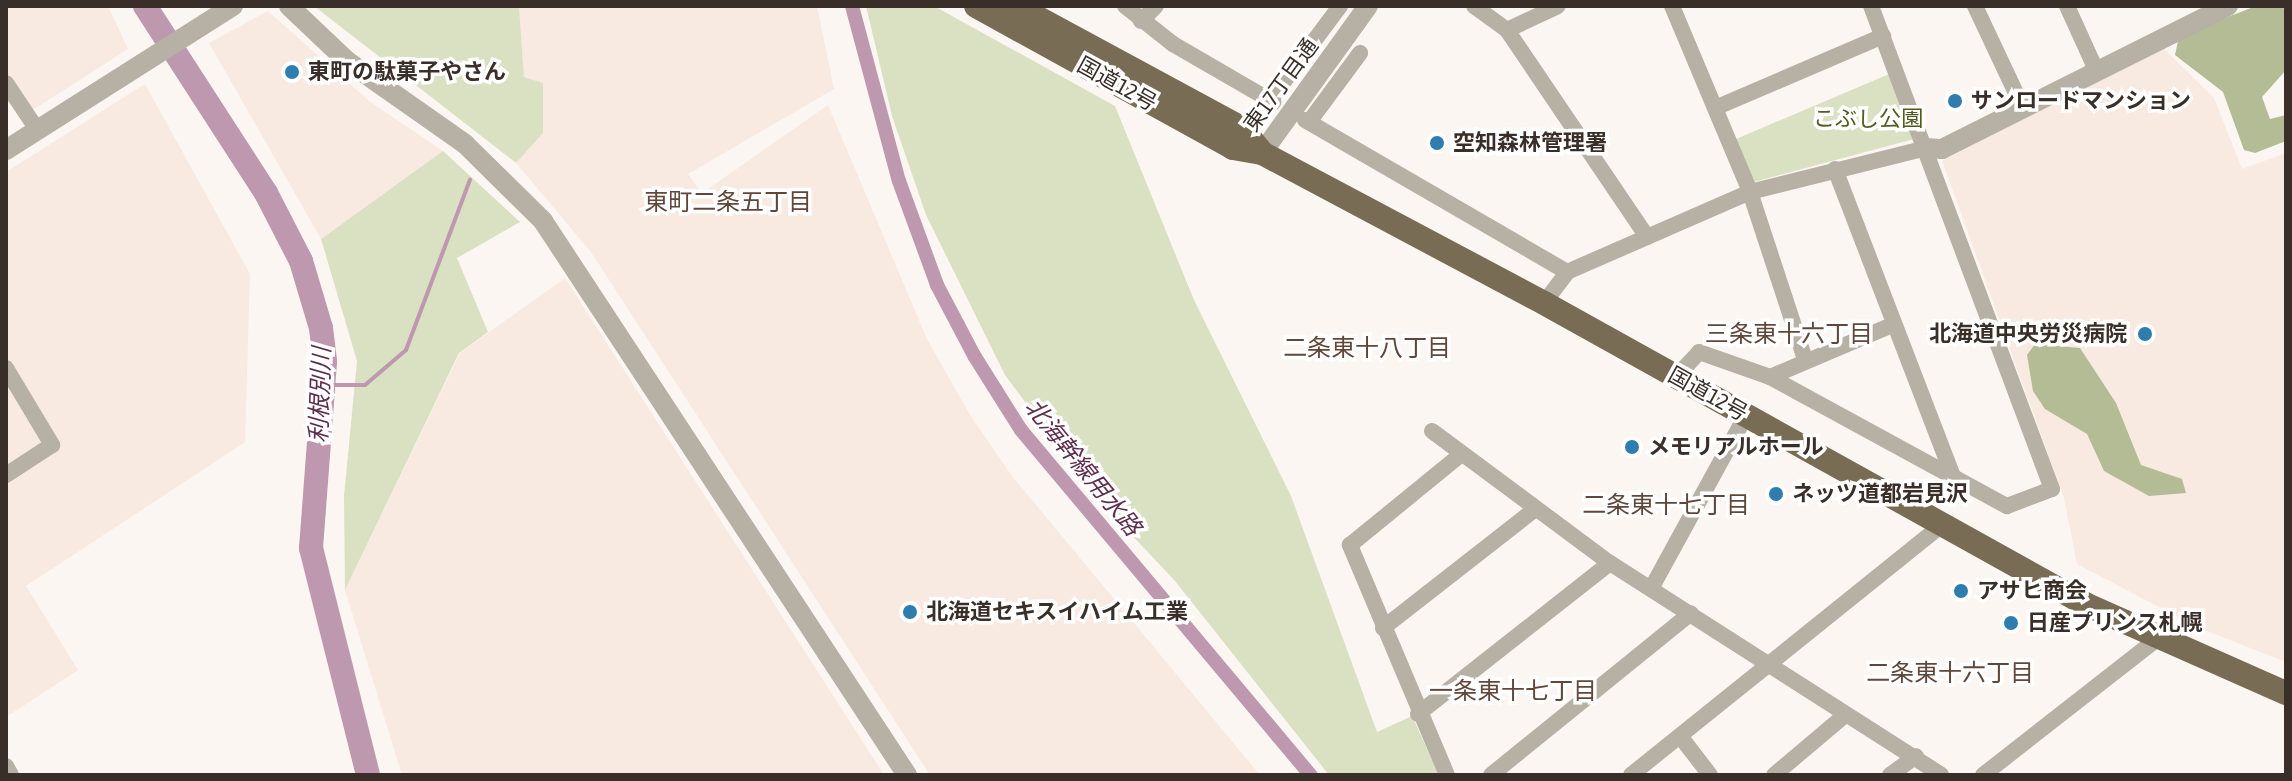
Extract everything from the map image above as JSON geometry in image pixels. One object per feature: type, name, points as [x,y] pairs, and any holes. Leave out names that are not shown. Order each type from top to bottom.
[{"type":"highway","name":"国道12号","points":[[976,6],[1233,148],[1262,153],[1544,303],[2156,640],[2286,693]]},
{"type":"highway","name":"国道12号","points":[[1016,6],[1242,128],[1262,153]]},
{"type":"street","points":[[6,150],[233,6]]},
{"type":"street","points":[[289,6],[347,61],[474,152],[543,221],[907,775]]},
{"type":"street","points":[[1125,6],[1141,21],[1272,101],[1340,6]]},
{"type":"street","points":[[1141,21],[1156,6]]},
{"type":"street","name":"東17丁目通","points":[[1262,153],[1368,6]]},
{"type":"street","points":[[1474,6],[1507,30],[1647,237]]},
{"type":"street","points":[[1507,30],[1558,6]]},
{"type":"street","points":[[1672,6],[1750,192],[1805,359]]},
{"type":"street","points":[[1676,377],[1699,352],[1770,377],[2007,506],[2052,489],[1871,6]]},
{"type":"street","points":[[1975,6],[2023,108]]},
{"type":"street","points":[[2067,6],[2097,72]]},
{"type":"street","points":[[1544,303],[1567,272],[1750,192],[1926,148],[1942,149],[2228,6]]},
{"type":"street","points":[[1715,108],[1883,36]]},
{"type":"street","points":[[1360,53],[1307,121],[1567,272]]},
{"type":"street","points":[[6,83],[38,131]]},
{"type":"street","points":[[1835,169],[1954,479]]},
{"type":"street","points":[[1770,377],[1805,359],[1894,324]]},
{"type":"street","points":[[6,368],[52,445],[6,475]]},
{"type":"street","points":[[1652,587],[1746,415]]},
{"type":"street","points":[[1432,431],[1458,457],[1610,563],[1652,587],[1844,716],[1916,756],[1941,775]]},
{"type":"street","points":[[1447,775],[1418,714],[1350,545],[1458,457]]},
{"type":"street","points":[[1383,628],[1534,510]]},
{"type":"street","points":[[1631,775],[1943,524]]},
{"type":"street","points":[[1418,714],[1610,563]]},
{"type":"street","points":[[1491,775],[1691,613]]},
{"type":"street","points":[[1983,775],[2156,640]]},
{"type":"street","points":[[1774,775],[1844,716]]},
{"type":"street","points":[[1680,736],[1710,775]]},
{"type":"street","points":[[1890,775],[1916,756]]},
{"type":"street","points":[[6,766],[11,775]]},
{"type":"shaded area","points":[[6,6],[108,6],[128,49],[31,111],[6,72]]},
{"type":"shaded area","points":[[519,6],[817,6],[834,89],[688,174],[702,193],[828,105],[927,339],[970,415],[1012,476],[1260,775],[930,775],[591,252],[516,163],[543,132],[524,78]]},
{"type":"shaded area","points":[[268,11],[369,101],[443,151],[321,239],[209,43]]},
{"type":"shaded area","name":"北海道中央労災病院","points":[[2162,47],[2214,98],[2242,169],[2286,153],[2286,662],[2199,628],[2077,564],[2064,498],[1942,161]]},
{"type":"shaded area","points":[[145,84],[250,274],[245,442],[26,586],[78,670],[6,717],[6,172]]},
{"type":"shaded area","points":[[565,278],[884,775],[402,775],[345,590],[460,353]]},
{"type":"green space","points":[[314,6],[519,6],[524,77],[543,83],[543,133],[516,163]]},
{"type":"green space","points":[[866,6],[934,6],[1115,106],[1194,300],[1291,496],[1377,732],[1412,716],[1439,775],[1329,775],[1175,581],[1096,497],[1005,375],[926,215],[892,116]]},
{"type":"green space","points":[[2256,6],[2283,6],[2286,16],[2286,70],[2262,97],[2270,119],[2286,115],[2286,141],[2255,153],[2244,150],[2223,92],[2175,55],[2179,36]]},
{"type":"green space","name":"こぶし公園","points":[[1889,74],[1914,139],[1754,182],[1736,139]]},
{"type":"green space","points":[[443,151],[520,222],[457,258],[488,332],[459,353],[345,590],[344,496],[357,361],[321,239]]},
{"type":"green space","points":[[2035,344],[2080,348],[2116,403],[2141,465],[2182,479],[2186,493],[2149,496],[2104,471],[2087,434],[2045,409],[2033,391],[2027,355]]},
{"type":"waterway","name":"利根別川","points":[[145,6],[266,193],[301,261],[321,328],[325,362],[311,548],[368,775]]},
{"type":"waterway","name":"北海幹線用水路","points":[[852,6],[899,181],[937,285],[975,357],[1021,430],[1311,775]]},
{"type":"waterway","points":[[324,385],[365,385],[406,350],[470,180]]},
{"type":"place","name":"東町の駄菓子やさん","points":[[292,72]]},
{"type":"place","name":"サンロードマンション","points":[[1955,101]]},
{"type":"place","name":"空知森林管理署","points":[[1437,143]]},
{"type":"place","name":"北海道中央労災病院","points":[[2145,334]]},
{"type":"place","name":"メモリアルホール","points":[[1632,447]]},
{"type":"place","name":"ネッツ道都岩見沢","points":[[1776,494]]},
{"type":"place","name":"アサヒ商会","points":[[1961,591]]},
{"type":"place","name":"北海道セキスイハイム工業","points":[[910,612]]},
{"type":"place","name":"日産プリンス札幌","points":[[2011,623]]},
{"type":"district","name":"東町二条五丁目","points":[[728,202]]},
{"type":"district","name":"三条東十六丁目","points":[[1789,334]]},
{"type":"district","name":"二条東十八丁目","points":[[1367,348]]},
{"type":"district","name":"二条東十七丁目","points":[[1666,505]]},
{"type":"district","name":"二条東十六丁目","points":[[1950,673]]},
{"type":"district","name":"一条東十七丁目","points":[[1513,691]]}]
